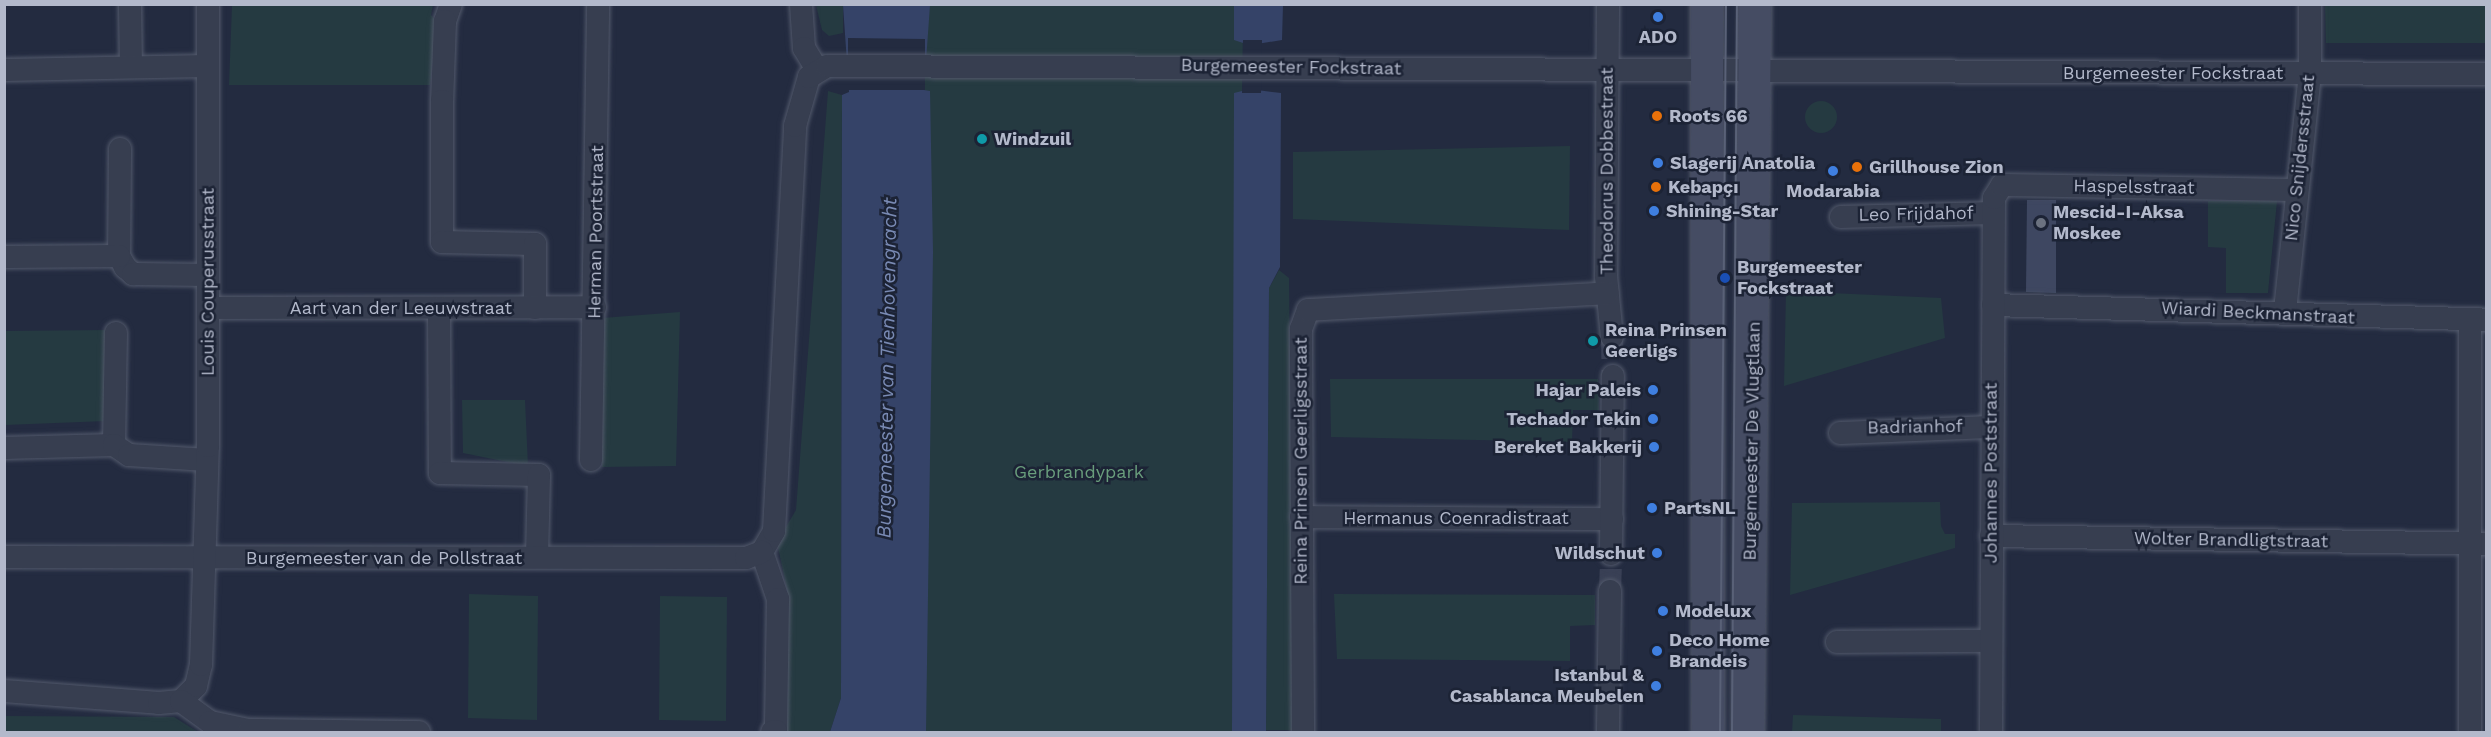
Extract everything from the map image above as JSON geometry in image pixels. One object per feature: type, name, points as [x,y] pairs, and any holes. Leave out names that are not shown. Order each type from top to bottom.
[{"type":"main road","points":[[1707,4],[1708,732]]},
{"type":"main road","name":"Burgemeester De Vlugtlaan","points":[[1748,732],[1755,4]]},
{"type":"street","points":[[129,4],[131,67]]},
{"type":"street","name":"Louis Couperusstraat","points":[[181,700],[196,687],[201,665],[207,460],[208,4]]},
{"type":"street","points":[[451,4],[445,21],[442,101],[442,242],[535,244],[535,308]]},
{"type":"street","name":"Herman Poortstraat","points":[[591,460],[598,4]]},
{"type":"street","points":[[774,732],[778,599],[762,552],[774,531],[795,126],[804,88],[817,70],[804,48],[801,4]]},
{"type":"street","name":"Theodorus Dobbestraat","points":[[1608,4],[1608,293],[1612,338]]},
{"type":"street","name":"Nico Snijdersstraat","points":[[2285,311],[2310,74],[2310,4]]},
{"type":"street","name":"Burgemeester Fockstraat","points":[[817,70],[848,64],[925,64],[2487,74]]},
{"type":"street","points":[[4,70],[208,66]]},
{"type":"street","points":[[120,149],[119,256],[133,274],[208,276]]},
{"type":"street","name":"Haspelsstraat","points":[[1992,213],[2002,185],[2296,190]]},
{"type":"street","name":"Leo Frijdahof","points":[[1841,217],[1992,213]]},
{"type":"street","name":"Johannes Poststraat","points":[[1990,732],[1991,427],[1994,305],[1992,213]]},
{"type":"street","points":[[4,257],[119,256]]},
{"type":"street","name":"Reina Prinsen Geerligsstraat","points":[[1303,732],[1300,517],[1301,329],[1308,310],[1608,293]]},
{"type":"street","name":"Wiardi Beckmanstraat","points":[[1994,305],[2285,311],[2315,319],[2478,320]]},
{"type":"street","name":"Aart van der Leeuwstraat","points":[[208,308],[595,307]]},
{"type":"street","points":[[439,308],[440,473],[539,475],[537,557]]},
{"type":"street","points":[[2470,732],[2479,655],[2478,320]]},
{"type":"street","points":[[114,445],[116,333]]},
{"type":"street","points":[[1611,554],[1613,376]]},
{"type":"street","name":"Badrianhof","points":[[1839,433],[1991,427]]},
{"type":"street","points":[[4,448],[114,445],[129,455],[207,460]]},
{"type":"street","name":"Hermanus Coenradistraat","points":[[1300,517],[1612,519]]},
{"type":"street","name":"Wolter Brandligtstraat","points":[[1991,536],[2479,544]]},
{"type":"street","name":"Burgemeester van de Pollstraat","points":[[4,557],[746,558],[762,552]]},
{"type":"street","points":[[1608,732],[1610,591]]},
{"type":"street","points":[[1837,642],[1990,640]]},
{"type":"street","points":[[4,691],[181,700],[210,722],[249,730],[419,732]]},
{"type":"green space","points":[[232,5],[433,5],[431,15],[438,23],[430,85],[229,85]]},
{"type":"green space","points":[[816,5],[843,5],[843,33],[829,36],[822,30]]},
{"type":"green space","name":"Gerbrandypark","points":[[918,5],[1243,5],[1241,732],[910,732]]},
{"type":"green space","points":[[2325,5],[2486,5],[2486,43],[2326,43]]},
{"type":"green space","points":[[828,91],[842,95],[841,698],[830,732],[786,732],[787,590],[777,542],[796,510]]},
{"type":"green space","points":[[1821,101],[1832,106],[1837,117],[1832,128],[1821,133],[1810,128],[1805,117],[1810,106]]},
{"type":"green space","points":[[1570,146],[1569,230],[1293,219],[1293,152]]},
{"type":"green space","points":[[2208,201],[2277,201],[2268,293],[2226,293],[2226,248],[2208,247]]},
{"type":"green space","points":[[1279,270],[1289,278],[1294,730],[1266,730],[1269,288]]},
{"type":"green space","points":[[1786,291],[1941,298],[1945,338],[1784,386]]},
{"type":"green space","points":[[680,312],[676,466],[602,467],[602,318]]},
{"type":"green space","points":[[108,330],[106,421],[5,425],[4,331]]},
{"type":"green space","points":[[1330,379],[1598,379],[1599,410],[1573,410],[1572,442],[1331,437]]},
{"type":"green space","points":[[462,400],[525,400],[528,466],[463,453]]},
{"type":"green space","points":[[1940,502],[1941,526],[1945,534],[1955,534],[1955,548],[1790,595],[1792,503]]},
{"type":"green space","points":[[469,594],[538,596],[537,720],[468,718]]},
{"type":"green space","points":[[1334,594],[1595,595],[1595,625],[1570,626],[1570,661],[1337,659]]},
{"type":"green space","points":[[660,596],[727,597],[726,721],[659,720]]},
{"type":"green space","points":[[1793,715],[1941,719],[1941,732],[1792,732]]},
{"type":"green space","points":[[5,716],[174,717],[198,732],[5,732]]},
{"type":"water","name":"Burgemeester van Tienhovengracht","points":[[843,5],[930,5],[924,90],[930,91],[933,252],[926,732],[830,732],[841,698],[842,95],[849,92]]},
{"type":"water","points":[[1234,5],[1283,5],[1282,40],[1257,44],[1257,90],[1281,93],[1280,267],[1269,288],[1266,732],[1232,732],[1234,93],[1246,90],[1246,44],[1234,40]]},
{"type":"pier","points":[[848,38],[925,39],[925,90],[848,90]]},
{"type":"pier","points":[[1243,40],[1262,40],[1261,93],[1242,93]]},
{"type":"building","name":"Mescid-I-Aksa Moskee","points":[[2027,200],[2056,200],[2056,293],[2026,292]]},
{"type":"tunnel","points":[[1612,337],[1613,376]]},
{"type":"tunnel","points":[[1610,591],[1611,554]]},
{"type":"tram line","points":[[1720,732],[1726,4]]},
{"type":"tram line","points":[[1732,732],[1737,4]]},
{"type":"place","name":"ADO","points":[[1658,17]]},
{"type":"place","name":"Roots 66","points":[[1657,116]]},
{"type":"place","name":"Windzuil","points":[[982,139]]},
{"type":"place","name":"Slagerij Anatolia","points":[[1658,163]]},
{"type":"place","name":"Grillhouse Zion","points":[[1857,167]]},
{"type":"place","name":"Modarabia","points":[[1833,171]]},
{"type":"place","name":"Kebapçı","points":[[1656,187]]},
{"type":"place","name":"Shining-Star","points":[[1654,211]]},
{"type":"place","name":"Mescid-I-Aksa Moskee","points":[[2041,223]]},
{"type":"place","name":"Burgemeester Fockstraat","points":[[1725,278]]},
{"type":"place","name":"Reina Prinsen Geerligs","points":[[1593,341]]},
{"type":"place","name":"Hajar Paleis","points":[[1653,390]]},
{"type":"place","name":"Techador Tekin","points":[[1653,419]]},
{"type":"place","name":"Bereket Bakkerij","points":[[1654,447]]},
{"type":"place","name":"PartsNL","points":[[1652,508]]},
{"type":"place","name":"Wildschut","points":[[1657,553]]},
{"type":"place","name":"Modelux","points":[[1663,611]]},
{"type":"place","name":"Deco Home Brandeis","points":[[1657,651]]},
{"type":"place","name":"Istanbul & Casablanca Meubelen","points":[[1656,686]]}]
